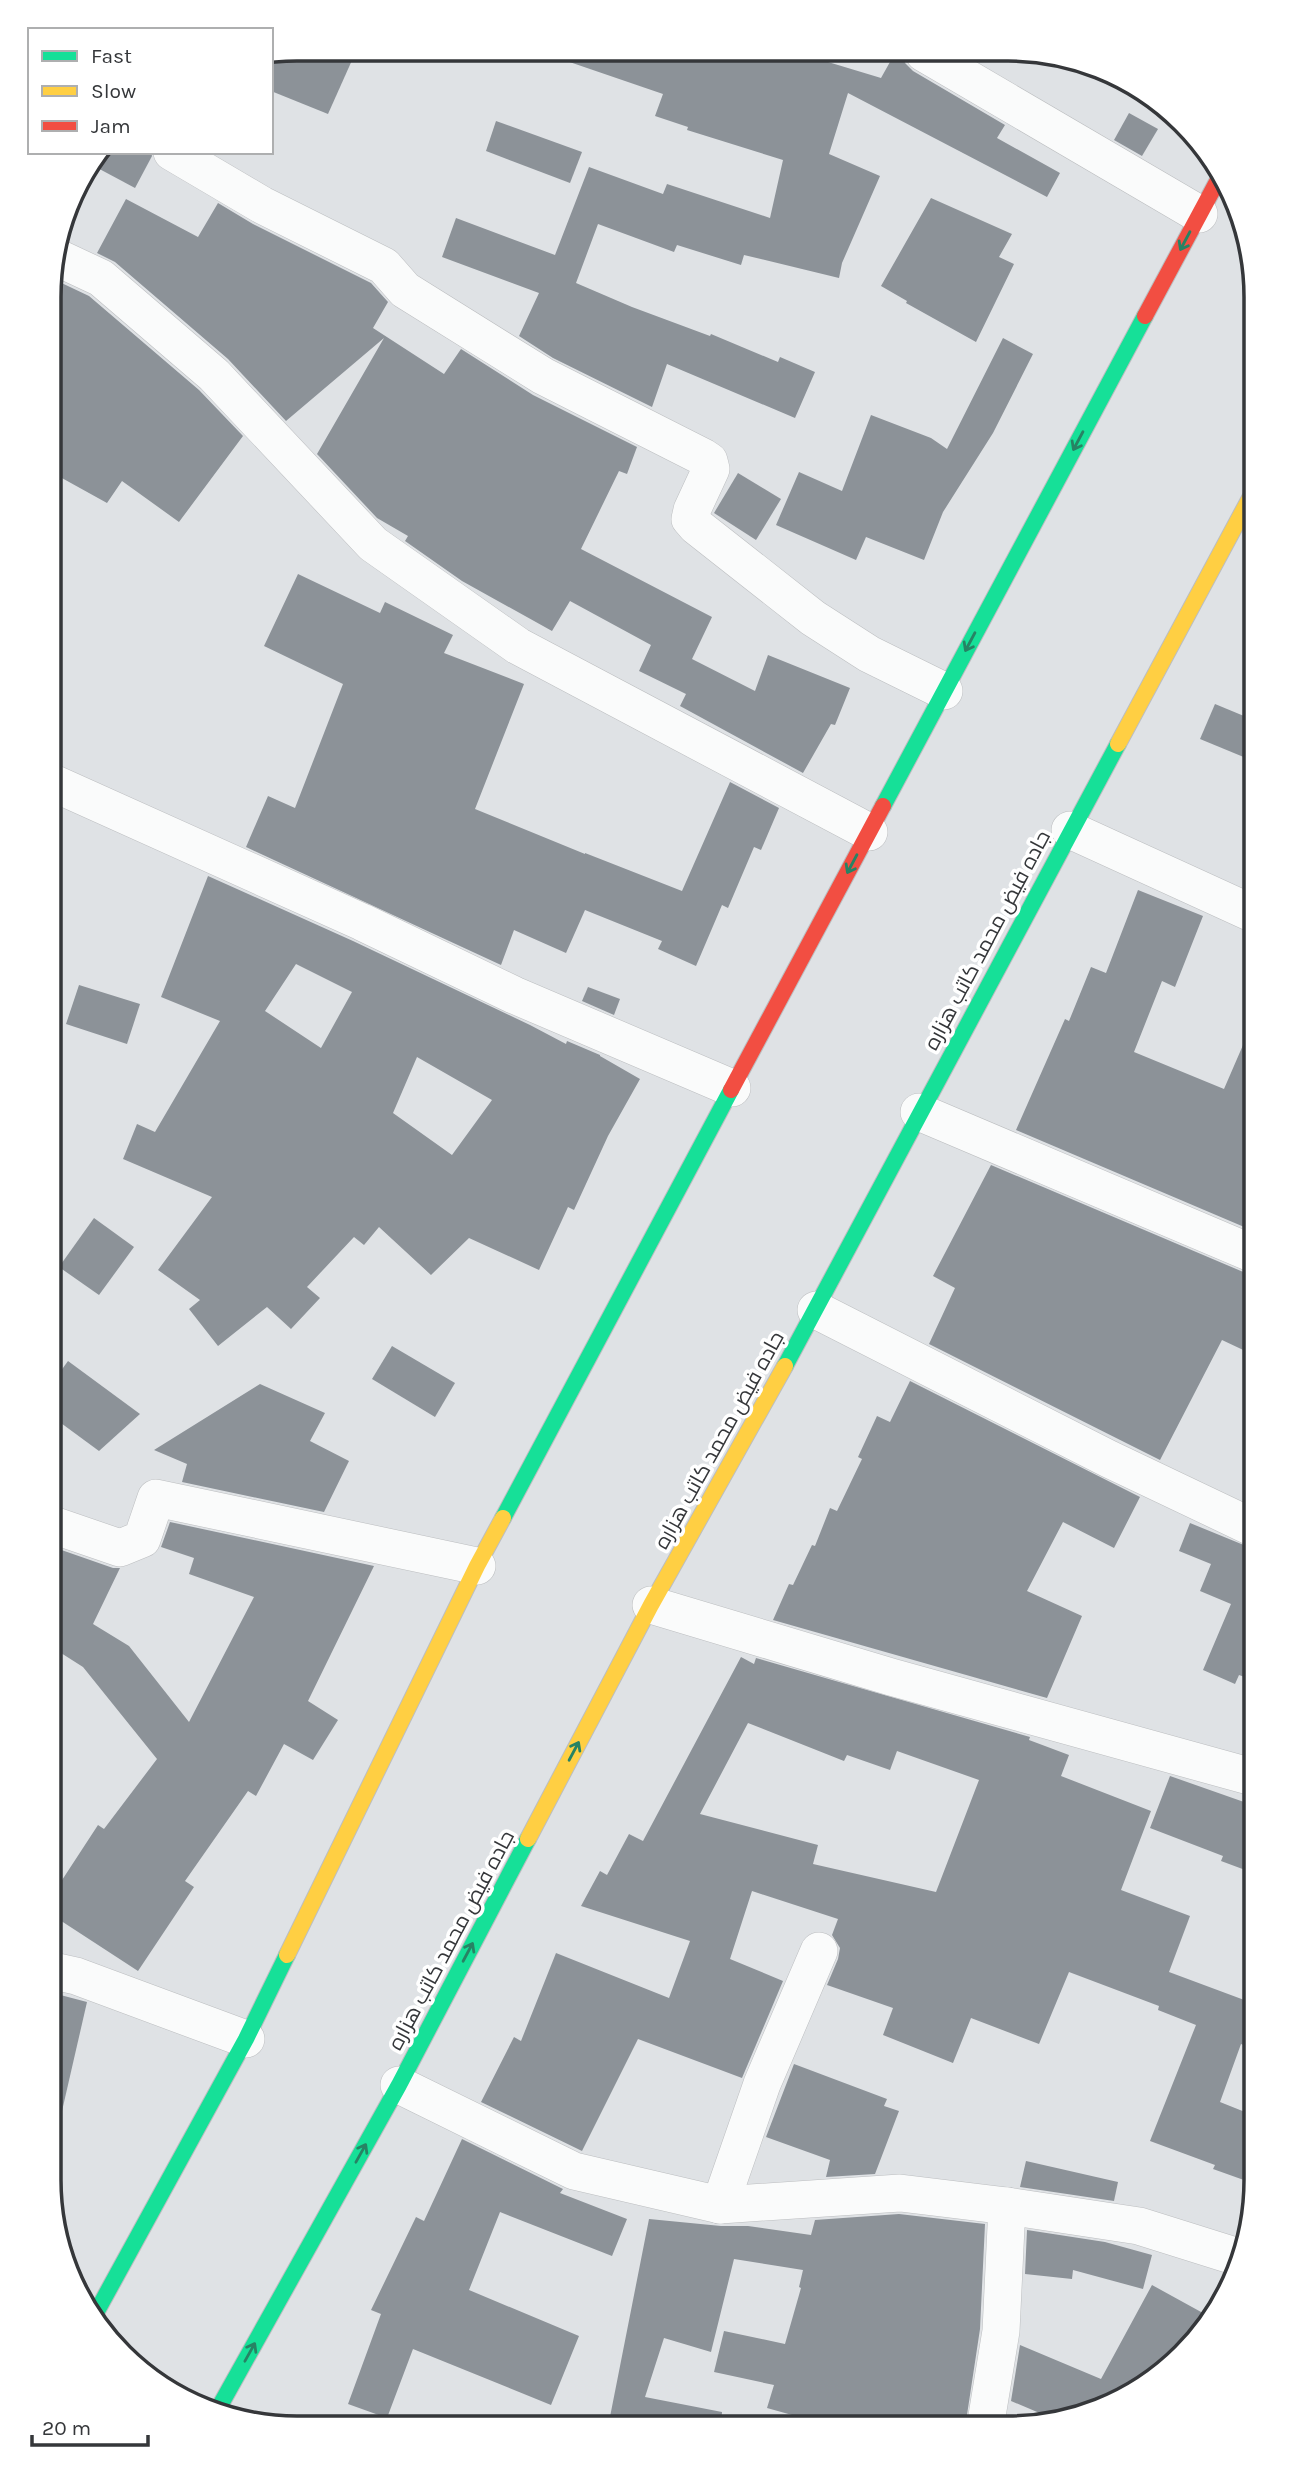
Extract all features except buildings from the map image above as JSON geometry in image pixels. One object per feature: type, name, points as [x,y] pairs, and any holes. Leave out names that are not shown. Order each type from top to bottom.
[{"type":"main road","points":[[99,2307],[246,2039],[477,1566],[1215,186]]},
{"type":"main road","name":"جاده فیض محمد کاتب هزاره","points":[[222,2403],[399,2085],[651,1605],[816,1310],[919,1112],[1244,509]]},
{"type":"street","points":[[938,61],[1199,214]]},
{"type":"street","points":[[175,154],[262,205],[384,266],[405,290],[543,376],[709,461],[710,469],[690,519],[696,526],[813,618],[869,654],[944,691]]},
{"type":"street","points":[[64,261],[101,278],[214,374],[373,544],[384,552],[518,646],[869,832]]},
{"type":"street","points":[[61,787],[362,922],[514,995],[732,1088]]},
{"type":"street","points":[[1070,830],[1244,909]]},
{"type":"street","points":[[919,1112],[1243,1250]]},
{"type":"street","points":[[816,1310],[1109,1459],[1243,1523]]},
{"type":"street","points":[[61,1528],[120,1548],[142,1539],[156,1498],[477,1566]]},
{"type":"street","points":[[651,1605],[891,1677],[1243,1774]]},
{"type":"street","points":[[720,2205],[762,2084],[820,1951]]},
{"type":"street","points":[[61,1973],[246,2039]]},
{"type":"street","points":[[399,2085],[574,2171],[720,2205],[900,2193],[1139,2226],[1231,2255]]},
{"type":"street","points":[[987,2416],[1000,2331],[1007,2206]]},
{"type":"traffic: fast","points":[[883,806],[1145,316]]},
{"type":"traffic: fast","points":[[785,1366],[1118,744]]},
{"type":"traffic: fast","points":[[503,1518],[731,1090]]},
{"type":"traffic: fast","points":[[222,2403],[399,2085],[528,1839]]},
{"type":"traffic: fast","points":[[99,2307],[246,2039],[287,1955]]},
{"type":"traffic: slow","points":[[1118,744],[1244,510]]},
{"type":"traffic: slow","points":[[528,1839],[651,1605],[785,1366]]},
{"type":"traffic: slow","points":[[287,1955],[503,1518]]},
{"type":"traffic: jam","points":[[1145,316],[1215,186]]},
{"type":"traffic: jam","points":[[731,1090],[883,806]]}]
